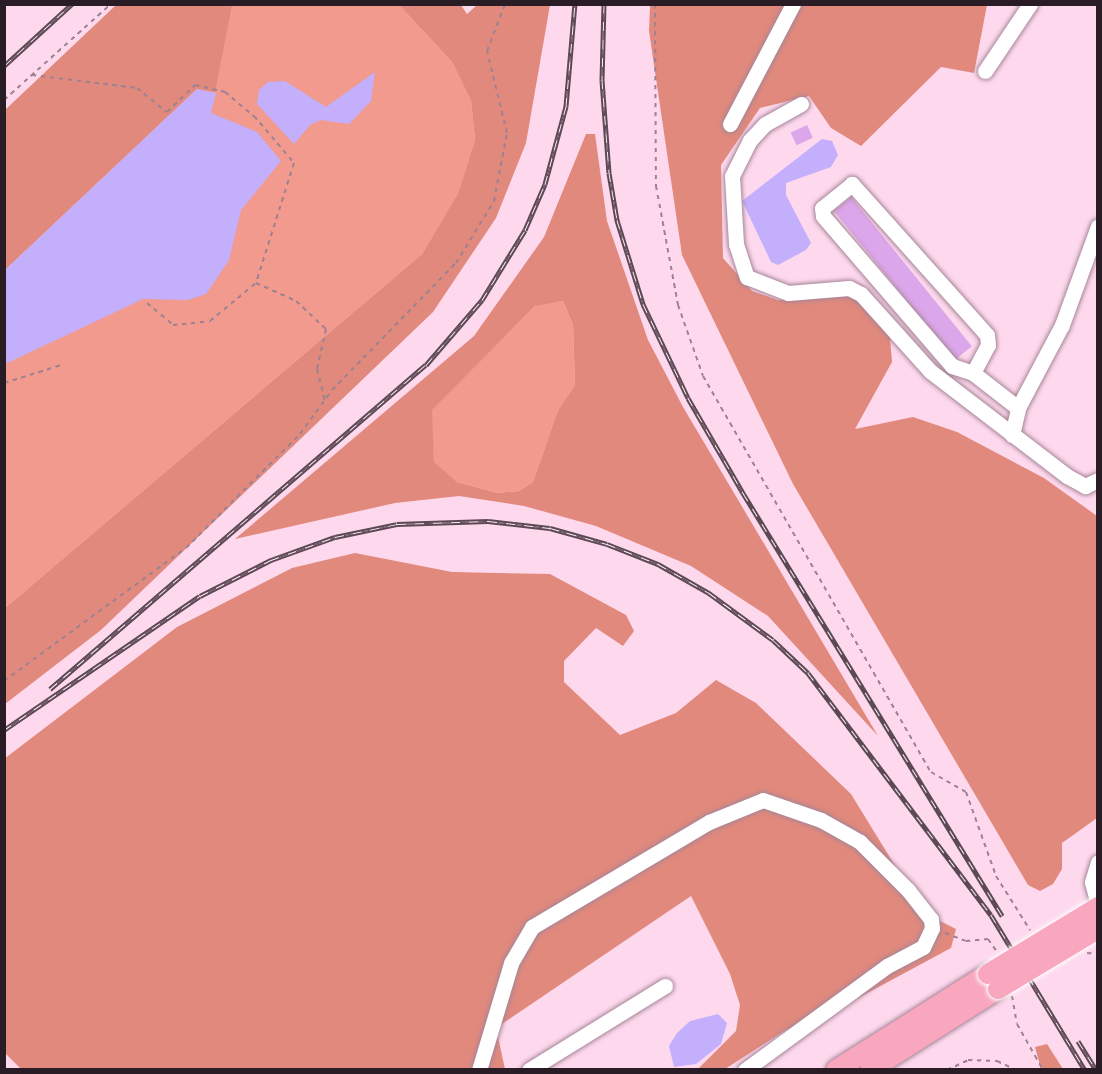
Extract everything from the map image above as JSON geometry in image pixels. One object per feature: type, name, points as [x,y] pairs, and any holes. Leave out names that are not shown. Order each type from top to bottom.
[{"type":"main road","points":[[870,1070],[1098,905]]},
{"type":"main road","points":[[836,1070],[993,981],[1098,929]]},
{"type":"street","points":[[730,124],[793,4]]},
{"type":"street","points":[[984,71],[1029,4]]},
{"type":"street","points":[[801,104],[765,124],[750,140],[732,176],[736,244],[747,277],[788,293],[849,288],[861,294],[930,372],[1012,435],[1085,486],[1098,480]]},
{"type":"street","points":[[973,373],[988,345],[987,336],[852,184],[822,208],[823,216],[952,366],[973,373],[1018,408]]},
{"type":"street","points":[[1012,435],[1018,408],[1062,325],[1098,226]]},
{"type":"street","points":[[479,1070],[511,963],[532,927],[709,822],[763,800],[821,820],[860,842],[908,890],[931,919],[932,928],[923,948],[887,966],[745,1070]]},
{"type":"street","points":[[1098,862],[1092,882],[1098,905]]},
{"type":"street","points":[[529,1070],[665,986]]},
{"type":"path","points":[[4,100],[111,4]]},
{"type":"path","points":[[4,681],[186,549],[300,434],[325,400],[456,262],[494,201],[507,133],[486,51],[505,4]]},
{"type":"path","points":[[655,4],[656,186],[678,305],[703,376],[931,772],[966,792],[996,876],[1034,936]]},
{"type":"path","points":[[32,75],[137,88],[167,112],[195,85],[225,92],[254,116],[294,163],[256,283],[210,321],[173,325],[147,303]]},
{"type":"path","points":[[256,283],[296,302],[326,329],[317,369],[325,400]]},
{"type":"path","points":[[4,382],[61,365]]},
{"type":"path","points":[[1078,953],[1098,954]]},
{"type":"path","points":[[947,1070],[968,1060],[997,1061],[1016,1070]]},
{"type":"shaded area","points":[[116,5],[232,5],[215,92],[197,89],[5,270],[5,110]]},
{"type":"shaded area","points":[[232,5],[399,5],[452,62],[471,101],[475,140],[458,193],[422,254],[5,608],[5,270],[197,89]]},
{"type":"shaded area","points":[[399,5],[461,5],[467,14],[477,5],[550,5],[526,143],[496,218],[433,312],[101,630],[5,704],[5,608],[422,254],[458,193],[475,140],[471,101],[452,62]]},
{"type":"shaded area","points":[[650,5],[987,5],[974,73],[941,67],[861,146],[831,128],[809,96],[760,108],[721,165],[723,258],[752,291],[778,300],[853,296],[888,313],[892,362],[855,429],[913,417],[957,432],[1044,478],[1097,516],[1097,818],[1062,843],[1062,869],[1053,884],[1040,891],[1028,885],[793,484],[682,255],[649,31]]},
{"type":"shaded area","points":[[375,72],[371,101],[349,124],[321,120],[310,125],[294,144],[257,104],[259,90],[268,82],[285,81],[326,107]]},
{"type":"shaded area","points":[[197,89],[216,93],[211,113],[257,132],[281,161],[241,210],[229,260],[206,294],[188,300],[143,299],[5,364],[5,270]]},
{"type":"shaded area","points":[[586,134],[595,134],[607,221],[648,340],[683,407],[878,736],[768,616],[691,566],[596,526],[524,506],[459,496],[395,503],[235,539],[474,336],[544,237]],"holes":[[[563,301],[573,325],[575,385],[558,410],[533,482],[519,491],[498,493],[457,482],[434,462],[432,410],[535,306]]]},
{"type":"shaded area","points":[[822,139],[832,141],[838,155],[831,167],[786,183],[786,195],[811,243],[806,250],[778,265],[771,262],[742,201]]},
{"type":"shaded area","points":[[563,301],[573,325],[575,385],[558,410],[533,482],[519,491],[498,493],[457,482],[434,463],[431,410],[536,305]]},
{"type":"shaded area","points":[[355,553],[452,572],[550,574],[626,615],[634,631],[623,646],[596,628],[564,661],[564,682],[620,735],[676,713],[716,680],[756,703],[851,794],[924,913],[956,929],[951,948],[821,1018],[786,1030],[725,1069],[698,1069],[736,1031],[740,1005],[730,974],[691,896],[496,1028],[505,1069],[21,1069],[5,1053],[4,759],[177,627],[292,568]]},
{"type":"shaded area","points":[[718,1014],[727,1023],[721,1044],[696,1064],[674,1067],[669,1046],[677,1033],[690,1021]]},
{"type":"shaded area","points":[[1047,1044],[1063,1069],[1041,1069],[1035,1047]]},
{"type":"building","points":[[807,125],[813,138],[797,145],[791,133]]},
{"type":"building","points":[[851,197],[972,346],[955,360],[834,211]]},
{"type":"railway","points":[[4,66],[72,4]]},
{"type":"railway","points":[[50,689],[426,365],[482,300],[525,230],[545,184],[566,106],[575,4]]},
{"type":"railway","points":[[604,4],[602,80],[609,173],[617,220],[643,304],[688,398],[743,493],[1002,916]]},
{"type":"railway","points":[[4,730],[200,596],[271,560],[335,537],[397,524],[488,521],[550,528],[607,544],[658,564],[709,593],[773,640],[808,673],[991,915],[1085,1070]]},
{"type":"railway","points":[[1078,1041],[1096,1070]]}]
